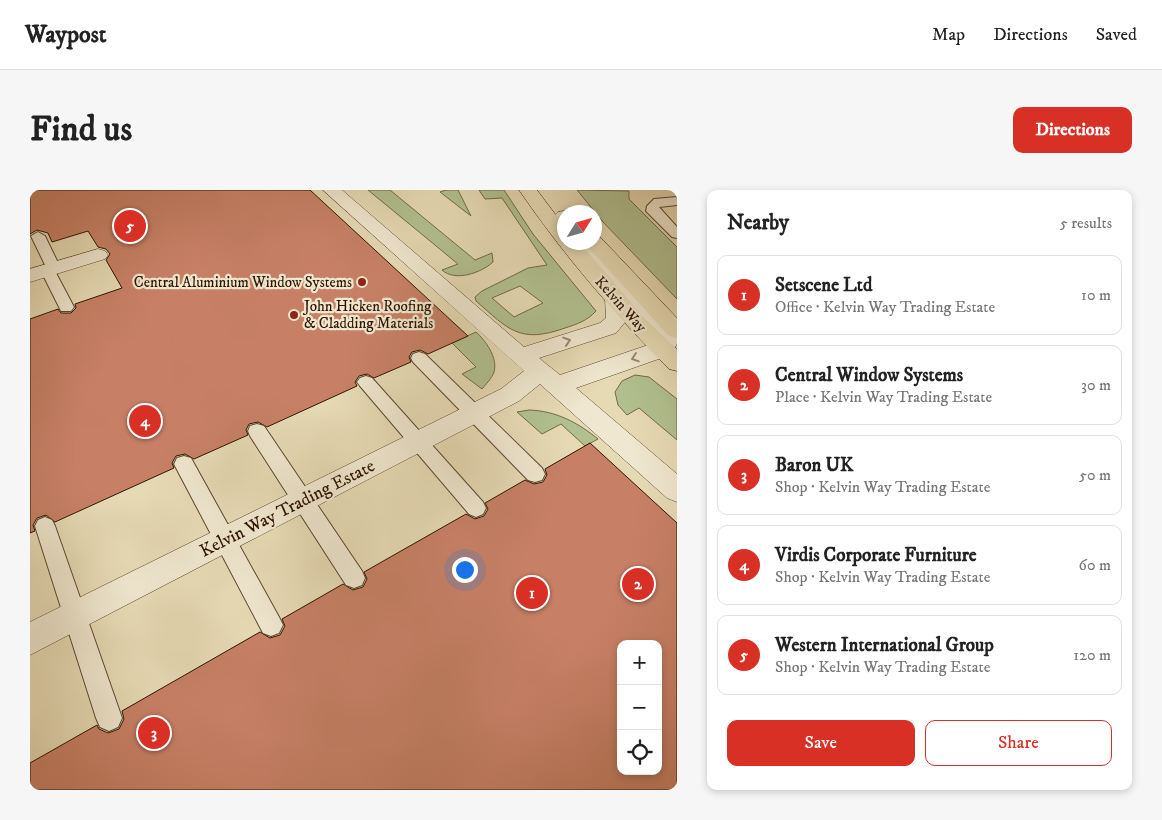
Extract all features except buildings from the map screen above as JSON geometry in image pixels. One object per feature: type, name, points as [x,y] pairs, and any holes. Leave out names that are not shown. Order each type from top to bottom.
[{"type":"main road","points":[[528,190],[557,229]]},
{"type":"main road","points":[[556,198],[562,205]]},
{"type":"main road","name":"Kelvin Way","points":[[575,250],[615,298],[670,356]]},
{"type":"main road","name":"Kelvin Way","points":[[601,250],[677,331]]},
{"type":"street","points":[[332,190],[677,490]]},
{"type":"street","points":[[588,250],[635,305],[669,339],[670,356]]},
{"type":"street","points":[[39,272],[98,255]]},
{"type":"street","name":"Kelvin Way Trading Estate","points":[[30,639],[510,395],[540,371],[617,322],[619,317],[615,298]]},
{"type":"street","name":"Kelvin Way Trading Estate","points":[[540,371],[670,356]]},
{"type":"lane","points":[[677,202],[659,202],[653,206],[653,211],[677,234]]},
{"type":"lane","points":[[38,236],[39,272],[66,307]]},
{"type":"lane","points":[[419,358],[535,474]]},
{"type":"lane","points":[[366,382],[476,508]]},
{"type":"lane","points":[[257,431],[354,578]]},
{"type":"lane","points":[[184,464],[271,625]]},
{"type":"lane","points":[[44,526],[110,718]]},
{"type":"green space","points":[[368,190],[390,190],[475,260],[492,253],[493,262],[482,270],[468,275],[447,274],[442,270],[458,264]]},
{"type":"green space","points":[[458,190],[471,216],[440,192]]},
{"type":"green space","points":[[479,190],[504,190],[533,234],[596,311],[593,314],[578,324],[550,333],[526,334],[507,327],[476,301],[475,297],[482,291],[528,268],[547,265],[502,198],[485,199]],"holes":[[[520,286],[543,303],[514,317],[492,298]]]},
{"type":"green space","points":[[577,190],[629,191],[629,199],[677,247],[677,299],[602,221],[602,205],[589,205]]},
{"type":"green space","points":[[476,332],[484,340],[493,356],[495,367],[489,381],[482,389],[462,374],[476,367],[452,343]]},
{"type":"green space","points":[[635,375],[649,377],[677,399],[677,440],[639,408],[627,415],[618,405],[615,392],[622,381]]},
{"type":"green space","points":[[529,410],[566,418],[598,439],[585,446],[561,424],[542,434],[517,412]]},
{"type":"place","name":"Western International Group","points":[[130,226]]},
{"type":"place","name":"Central Aluminium Window Systems","points":[[362,282]]},
{"type":"place","name":"John Hicken Roofing & Cladding Materials","points":[[294,315]]},
{"type":"place","name":"Virdis Corporate Furniture","points":[[145,421]]},
{"type":"place","name":"Central Window Systems","points":[[638,584]]},
{"type":"place","name":"Setscene Ltd","points":[[532,593]]},
{"type":"place","name":"Baron UK","points":[[154,733]]}]
